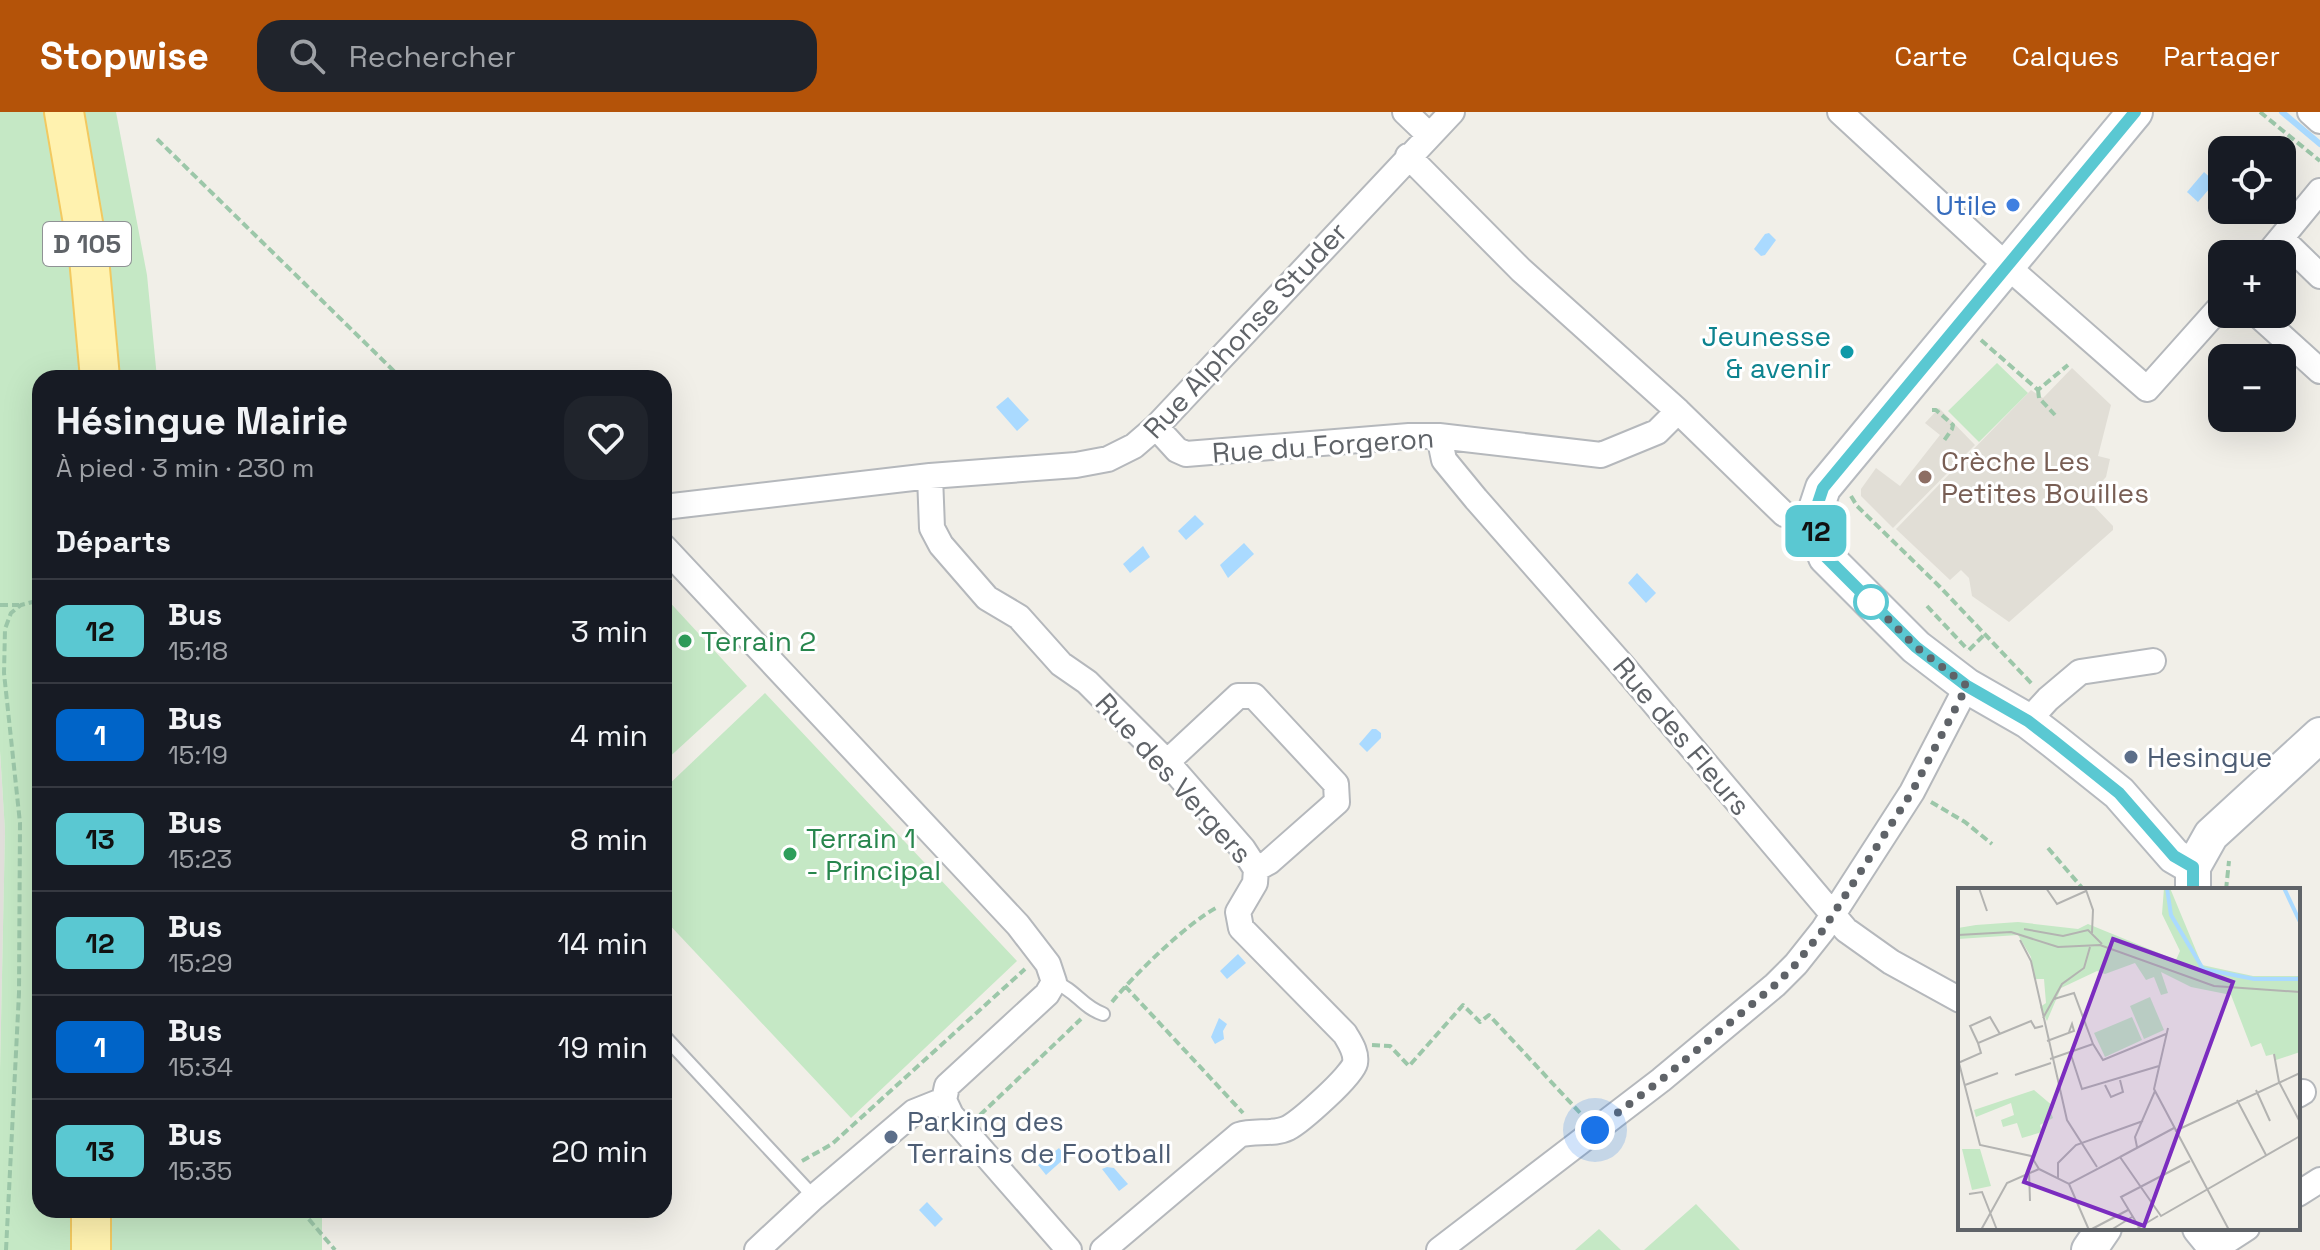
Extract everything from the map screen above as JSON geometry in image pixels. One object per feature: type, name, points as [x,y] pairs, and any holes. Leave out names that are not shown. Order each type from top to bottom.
[{"type":"main road","name":"D 105","points":[[64,112],[89,258],[99,370]]},
{"type":"main road","points":[[2135,112],[1823,488],[1812,521],[1826,557],[1916,647],[1967,686],[2038,710],[2119,793],[2193,878],[2211,835],[2318,739]]},
{"type":"main road","points":[[91,1218],[91,1250]]},
{"type":"main road","points":[[2089,1250],[2103,1230]]},
{"type":"street","points":[[1405,112],[1429,135]]},
{"type":"street","name":"Rue Alphonse Studer","points":[[672,506],[930,476],[1076,465],[1108,459],[1134,446],[1156,427],[1452,112]]},
{"type":"street","points":[[1840,112],[2008,267],[2147,389],[2208,321]]},
{"type":"street","points":[[2310,112],[2320,121]]},
{"type":"street","points":[[1408,156],[1521,270],[1678,411],[1784,514],[1812,521]]},
{"type":"street","points":[[2281,240],[2320,191]]},
{"type":"street","points":[[2296,261],[2320,276]]},
{"type":"street","points":[[2272,328],[2320,371]]},
{"type":"street","name":"Rue du Forgeron","points":[[1156,427],[1177,450],[1186,454],[1439,436],[1601,455],[1657,432],[1678,411]]},
{"type":"street","name":"Rue des Fleurs","points":[[1439,436],[1444,460],[1846,930],[1891,962],[1958,999]]},
{"type":"street","name":"Rue des Vergers","points":[[930,476],[932,528],[941,545],[987,598],[1019,617],[1061,664],[1087,682],[1167,762],[1243,849],[1256,869],[1255,883],[1238,912],[1241,928],[1345,1034],[1355,1051]]},
{"type":"street","points":[[672,556],[1018,925],[1048,964],[1054,982],[1047,994],[947,1086],[944,1100],[951,1115],[1069,1250]]},
{"type":"street","points":[[2038,710],[2080,672],[2153,661]]},
{"type":"street","points":[[1439,1250],[1661,1080],[1796,964],[1833,914],[1912,792],[1967,686]]},
{"type":"street","points":[[1167,762],[1238,696],[1254,696],[1336,784],[1337,802],[1269,862],[1256,869]]},
{"type":"street","points":[[1103,1250],[1239,1135],[1251,1131],[1287,1129],[1349,1076],[1355,1062],[1355,1051]]},
{"type":"street","points":[[757,1250],[914,1112],[944,1100]]},
{"type":"street","points":[[2300,1193],[2320,1180]]},
{"type":"street","points":[[2212,1242],[2242,1230]]},
{"type":"lane","points":[[1054,982],[1069,988],[1097,1012]]},
{"type":"lane","points":[[672,1045],[814,1197]]},
{"type":"path","points":[[2260,112],[2320,161]]},
{"type":"path","points":[[157,139],[393,370]]},
{"type":"path","points":[[1961,323],[2038,390],[2039,398],[2055,415]]},
{"type":"path","points":[[2038,390],[2068,365]]},
{"type":"path","points":[[1932,410],[1953,425],[1943,442]]},
{"type":"path","points":[[1850,491],[1857,506],[1940,587],[2038,710]]},
{"type":"path","points":[[0,605],[32,602]]},
{"type":"path","points":[[6,1250],[19,993],[20,823],[4,673],[5,629],[11,613],[21,605]]},
{"type":"path","points":[[1927,606],[1968,650]]},
{"type":"path","points":[[1912,792],[1965,822],[1992,844]]},
{"type":"path","points":[[2211,835],[2232,854],[2226,888]]},
{"type":"path","points":[[2048,848],[2082,888]]},
{"type":"path","points":[[1238,912],[1216,907],[1125,986],[1246,1116],[1251,1131]]},
{"type":"path","points":[[789,1169],[832,1144],[1031,963]]},
{"type":"path","points":[[1355,1051],[1377,1044],[1390,1046],[1409,1066],[1463,1005],[1480,1022],[1489,1015],[1595,1130]]},
{"type":"path","points":[[964,1130],[1097,1012]]},
{"type":"path","points":[[308,1218],[335,1250]]},
{"type":"shaded area","points":[[2072,368],[2111,405],[2098,456],[2110,459],[2106,477],[2089,501],[2113,526],[2113,530],[2009,622],[1972,596],[1969,578],[1961,570],[1950,580],[1896,529],[2031,390],[2043,398]]},
{"type":"shaded area","name":"Crèche Les Petites Bouilles","points":[[1939,408],[1975,445],[1893,528],[1861,496],[1861,489],[1876,468],[1900,486],[1940,435],[1925,423]]},
{"type":"shaded area","points":[[0,751],[5,831],[0,1071]]},
{"type":"green space","points":[[0,112],[116,112],[147,275],[156,370],[32,370],[32,1218],[322,1218],[322,1250],[0,1250],[5,831],[0,751]]},
{"type":"green space","points":[[1997,363],[2028,393],[1979,442],[1948,411]]},
{"type":"green space","name":"Terrain 2","points":[[672,605],[747,686],[672,755]]},
{"type":"green space","name":"Terrain 1 - Principal","points":[[765,693],[1017,961],[851,1118],[672,928],[672,781]]},
{"type":"green space","points":[[1696,1204],[1740,1250],[1644,1250]]},
{"type":"green space","points":[[1599,1229],[1621,1250],[1575,1250]]},
{"type":"water","points":[[2204,172],[2208,176],[2208,190],[2198,202],[2187,192]]},
{"type":"water","points":[[1769,233],[1776,240],[1761,256],[1754,249]]},
{"type":"water","points":[[1008,397],[1029,420],[1017,431],[996,407]]},
{"type":"water","points":[[1195,515],[1204,524],[1186,540],[1178,531]]},
{"type":"water","points":[[1244,543],[1254,554],[1228,578],[1220,565]]},
{"type":"water","points":[[1143,546],[1150,557],[1130,573],[1123,564]]},
{"type":"water","points":[[1637,573],[1656,593],[1646,603],[1628,583]]},
{"type":"water","points":[[1372,729],[1381,733],[1381,738],[1367,752],[1359,744]]},
{"type":"water","points":[[1238,954],[1246,963],[1227,979],[1220,971]]},
{"type":"water","points":[[1219,1018],[1227,1024],[1223,1031],[1224,1039],[1215,1044],[1211,1037]]},
{"type":"water","points":[[1059,1148],[1066,1157],[1046,1175],[1038,1165]]},
{"type":"water","points":[[1114,1168],[1128,1184],[1119,1191],[1102,1169]]},
{"type":"water","points":[[927,1202],[943,1219],[935,1227],[919,1210]]},
{"type":"waterway","points":[[2282,112],[2320,144]]},
{"type":"bus line","name":"12","points":[[2135,112],[1823,488],[1812,521],[1826,557],[1916,647],[1967,686],[2028,721],[2119,793],[2174,856],[2193,867],[2193,888]]},
{"type":"place","name":"Utile","points":[[2013,205]]},
{"type":"place","name":"Jeunesse & avenir","points":[[1847,352]]},
{"type":"place","name":"Crèche Les Petites Bouilles","points":[[1925,477]]},
{"type":"place","name":"Terrain 2","points":[[685,641]]},
{"type":"place","name":"Hesingue","points":[[2131,757]]},
{"type":"place","name":"Terrain 1 - Principal","points":[[790,854]]},
{"type":"place","name":"Parking des Terrains de Football","points":[[891,1137]]},
{"type":"route","points":[[1595,1130],[1661,1080],[1796,964],[1823,930],[1912,792],[1967,686],[1916,647],[1871,602]]}]
